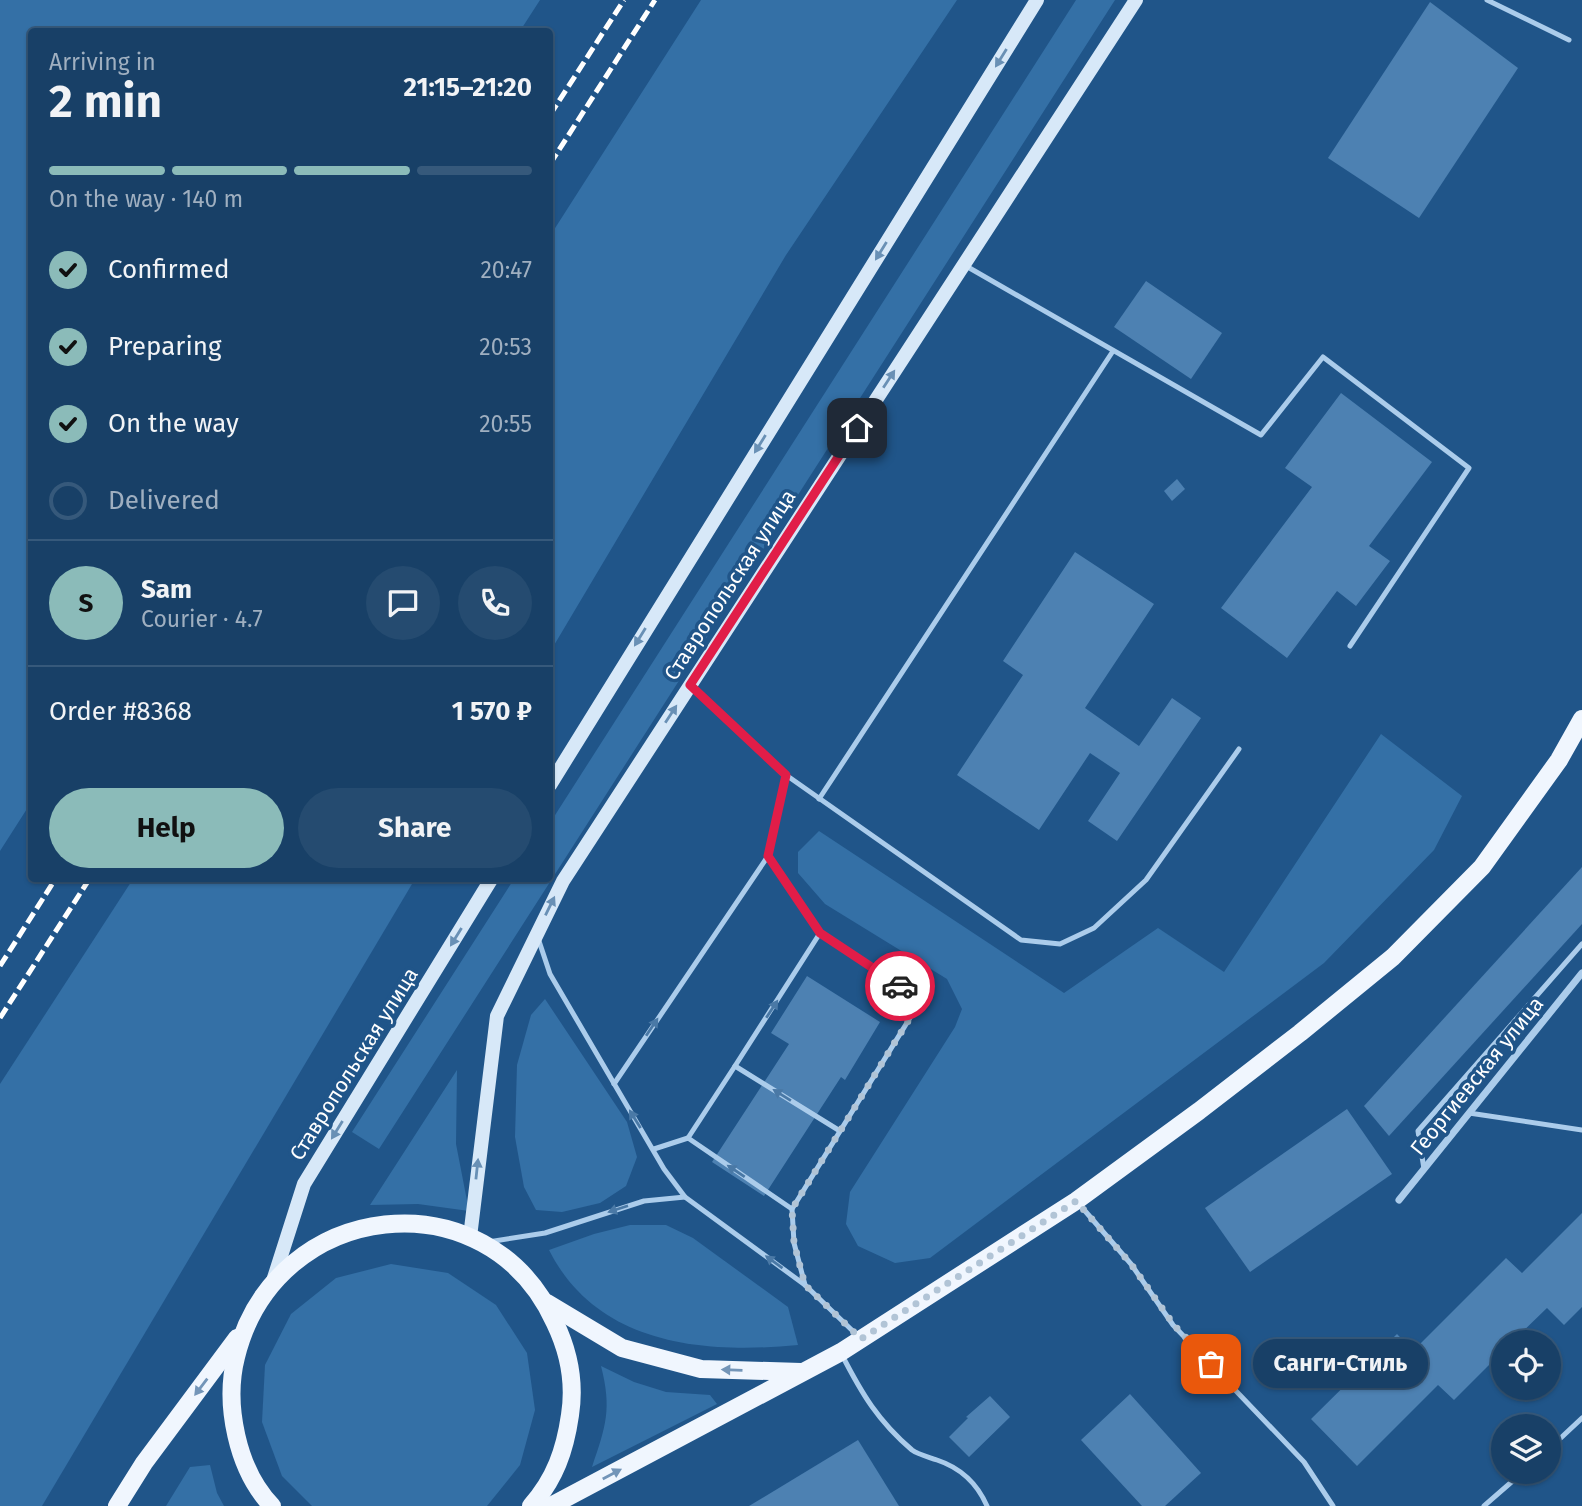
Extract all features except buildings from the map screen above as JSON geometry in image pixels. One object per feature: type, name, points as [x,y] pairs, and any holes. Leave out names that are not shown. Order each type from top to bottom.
[{"type":"main road","points":[[553,780],[1037,0]]},
{"type":"main road","name":"Ставропольская улица","points":[[476,1240],[497,1016],[563,881],[1136,0]]},
{"type":"main road","points":[[551,1506],[841,1352],[1076,1201],[1219,1096],[1393,957],[1482,867],[1559,760],[1582,719]]},
{"type":"main road","name":"Ставропольская улица","points":[[273,1281],[304,1184],[490,882]]},
{"type":"main road","points":[[117,1506],[144,1463],[242,1333],[255,1306],[273,1281],[304,1253],[343,1233],[385,1223],[429,1225],[476,1240],[518,1268],[546,1302],[567,1348],[573,1397],[566,1446],[545,1491],[531,1506]]},
{"type":"main road","points":[[546,1302],[622,1348],[701,1369],[800,1372]]},
{"type":"main road","points":[[242,1333],[231,1377],[232,1422],[245,1464],[272,1506]]},
{"type":"street","name":"Георгиевская улица","points":[[1399,1200],[1582,973]]},
{"type":"lane","points":[[1487,0],[1569,40]]},
{"type":"lane","points":[[964,264],[1261,435],[1323,357],[1469,468],[1350,646]]},
{"type":"lane","points":[[819,799],[1113,351]]},
{"type":"lane","points":[[690,685],[786,775],[1021,940],[1060,944],[1094,928],[1146,880],[1239,749]]},
{"type":"lane","points":[[614,1084],[768,856],[786,775]]},
{"type":"lane","points":[[768,856],[820,933],[921,1000],[792,1209],[794,1243],[805,1285]]},
{"type":"lane","points":[[654,1149],[688,1138],[820,933]]},
{"type":"lane","points":[[537,934],[550,974],[664,1169],[685,1197],[805,1285],[861,1339]]},
{"type":"lane","points":[[1424,1169],[1418,1131],[1582,944]]},
{"type":"lane","points":[[735,1066],[840,1131]]},
{"type":"lane","points":[[1469,1113],[1582,1130]]},
{"type":"lane","points":[[688,1138],[792,1209]]},
{"type":"lane","points":[[476,1240],[545,1233],[644,1201],[685,1197]]},
{"type":"lane","points":[[1076,1201],[1131,1264],[1174,1325],[1304,1462],[1333,1506]]},
{"type":"lane","points":[[841,1352],[863,1397],[889,1429],[915,1452],[953,1466],[979,1488],[987,1506]]},
{"type":"lane","points":[[1561,1438],[1582,1418]]},
{"type":"lane","points":[[1484,1506],[1509,1484]]},
{"type":"shaded area","points":[[0,0],[540,0],[522,28],[28,28],[28,807],[0,851]]},
{"type":"shaded area","points":[[701,0],[957,0],[786,255],[553,647],[553,231]]},
{"type":"shaded area","points":[[1076,0],[1115,0],[553,877],[553,818]]},
{"type":"shaded area","points":[[1381,734],[1462,796],[1434,850],[1324,963],[930,1258],[895,1263],[858,1246],[846,1224],[850,1192],[955,1027],[962,1009],[947,979],[825,904],[798,873],[798,852],[819,831],[1064,993],[1158,928],[1224,972]]},
{"type":"shaded area","points":[[131,882],[413,882],[42,1506],[0,1506],[0,1084]]},
{"type":"shaded area","points":[[512,882],[550,882],[379,1149],[352,1132]]},
{"type":"shaded area","points":[[545,999],[627,1122],[637,1157],[626,1186],[600,1203],[562,1212],[536,1210],[524,1187],[515,1137],[517,1065],[531,1015]]},
{"type":"shaded area","points":[[457,1070],[456,1144],[469,1211],[418,1204],[370,1205]]},
{"type":"shaded area","points":[[630,1225],[666,1225],[693,1238],[788,1307],[798,1345],[726,1347],[690,1344],[656,1336],[624,1324],[595,1306],[570,1282],[549,1250]]},
{"type":"shaded area","points":[[391,1264],[448,1273],[496,1305],[527,1353],[535,1410],[520,1465],[487,1506],[312,1506],[282,1476],[262,1422],[265,1365],[291,1314],[336,1278]]},
{"type":"shaded area","points":[[601,1366],[634,1382],[666,1392],[710,1395],[717,1404],[592,1467],[601,1440],[607,1406]]},
{"type":"shaded area","points":[[210,1465],[217,1493],[224,1506],[166,1506],[190,1467]]},
{"type":"railway","points":[[553,110],[624,0]]},
{"type":"railway","points":[[553,159],[655,0]]},
{"type":"railway","points":[[0,966],[53,882]]},
{"type":"railway","points":[[0,1018],[87,882]]},
{"type":"way so far","points":[[900,986],[921,1000],[792,1209],[794,1243],[805,1285],[861,1339],[1076,1201],[1131,1264],[1174,1325],[1211,1364]]},
{"type":"place","name":"Санги-Стиль","points":[[1211,1364]]},
{"type":"route","points":[[857,428],[690,685],[786,775],[768,856],[796,900],[820,933],[900,986]]}]
